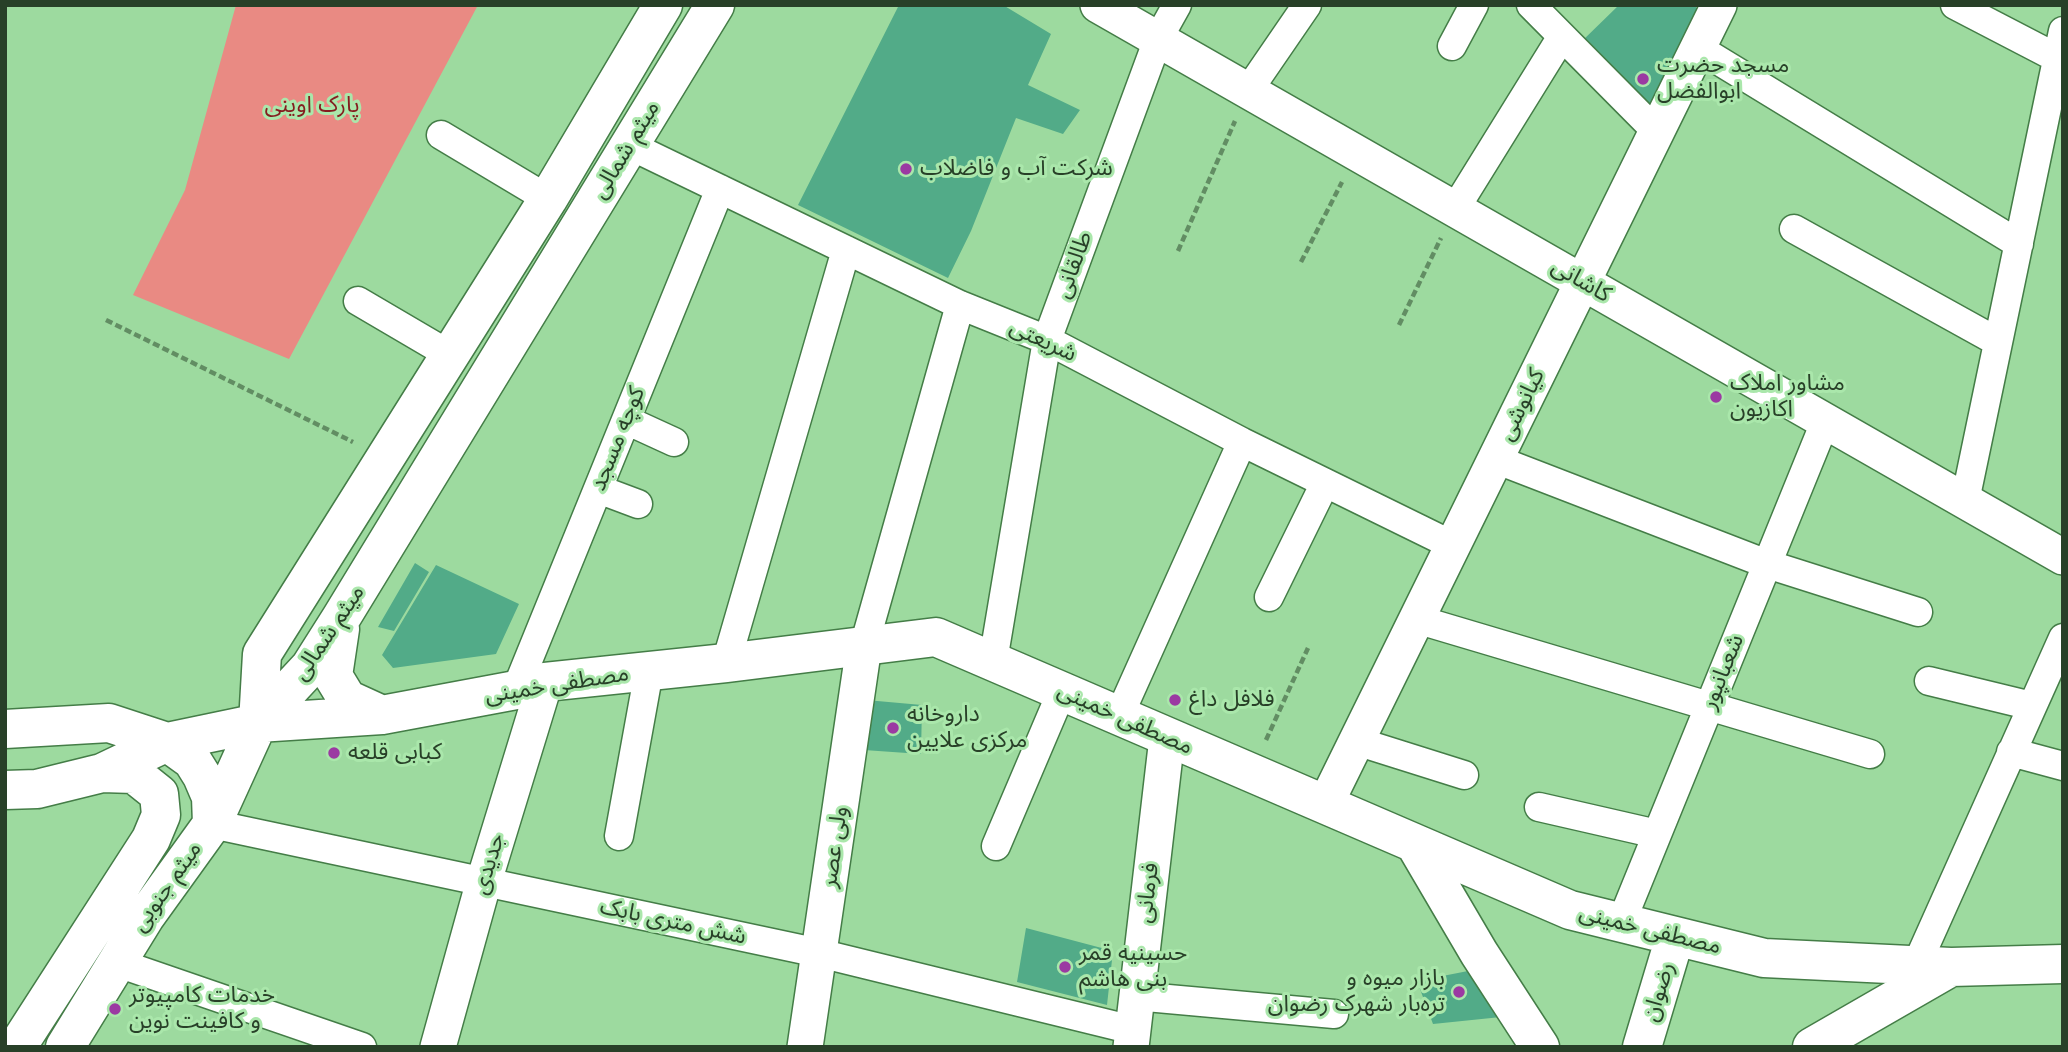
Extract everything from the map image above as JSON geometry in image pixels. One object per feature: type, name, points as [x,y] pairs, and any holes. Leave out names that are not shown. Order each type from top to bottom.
[{"type":"main road","name":"میثم شمالی","points":[[258,723],[310,667],[715,5]]},
{"type":"main road","name":"میثم شمالی","points":[[258,723],[262,654],[548,200],[661,6]]},
{"type":"main road","points":[[341,618],[333,676],[347,699],[382,715]]},
{"type":"main road","name":"مصطفی خمینی","points":[[102,773],[167,742],[258,723],[382,715],[530,686],[936,637],[1570,910],[1764,958],[1934,967],[2063,964]]},
{"type":"main road","points":[[5,729],[109,723],[167,742],[192,760],[202,776],[211,797],[212,824]]},
{"type":"main road","name":"میثم جنوبی","points":[[65,1047],[145,917],[212,824],[258,723]]},
{"type":"main road","points":[[5,790],[37,789],[102,773]]},
{"type":"main road","name":"میثم جنوبی","points":[[17,1047],[151,839],[161,815],[159,794],[134,774],[102,773]]},
{"type":"main road","points":[[1415,844],[1479,953],[1540,1047]]},
{"type":"main road","name":"رضوان","points":[[1642,1047],[1675,937]]},
{"type":"main road","points":[[1812,1047],[1934,967]]},
{"type":"street","name":"کاشانی","points":[[1098,5],[2063,557]]},
{"type":"street","name":"طالقانی","points":[[993,661],[1047,340],[1158,39],[1177,5]]},
{"type":"street","points":[[1248,91],[1307,5]]},
{"type":"street","points":[[1452,46],[1474,5]]},
{"type":"street","points":[[1531,5],[1657,132]]},
{"type":"street","name":"کیانوشی","points":[[1325,805],[1719,5]]},
{"type":"street","points":[[1955,5],[2057,58]]},
{"type":"street","points":[[1965,501],[2063,31]]},
{"type":"street","points":[[1455,209],[1561,38]]},
{"type":"street","points":[[1698,48],[2018,244]]},
{"type":"street","points":[[441,135],[548,200]]},
{"type":"street","name":"شریعتی","points":[[629,145],[960,305],[1047,340],[1242,442],[1452,545]]},
{"type":"street","name":"کوچه مسجد","points":[[530,686],[598,489],[720,189]]},
{"type":"street","points":[[1794,229],[1998,342]]},
{"type":"street","points":[[726,663],[846,250]]},
{"type":"street","points":[[358,301],[450,355]]},
{"type":"street","points":[[864,646],[960,305]]},
{"type":"street","points":[[626,420],[674,442]]},
{"type":"street","name":"شعبانپور","points":[[1621,923],[1825,422]]},
{"type":"street","points":[[1119,716],[1242,442]]},
{"type":"street","points":[[1495,459],[1767,564],[1918,612]]},
{"type":"street","points":[[1269,597],[1325,483]]},
{"type":"street","points":[[598,489],[638,503]]},
{"type":"street","points":[[1416,619],[1870,754]]},
{"type":"street","points":[[1934,967],[2011,752],[2063,638]]},
{"type":"street","name":"ولی عصر","points":[[805,1047],[864,646]]},
{"type":"street","points":[[619,836],[649,671]]},
{"type":"street","points":[[1929,681],[2032,706]]},
{"type":"street","name":"جدیدی","points":[[438,1047],[484,881],[530,686]]},
{"type":"street","points":[[996,846],[1062,691]]},
{"type":"street","name":"فرمانی","points":[[1132,1039],[1167,738]]},
{"type":"street","points":[[1356,740],[1464,775]]},
{"type":"street","points":[[2011,752],[2063,766]]},
{"type":"street","points":[[1539,807],[1657,834]]},
{"type":"street","name":"شش متری بابک","points":[[212,824],[819,953],[1132,1039]]},
{"type":"street","points":[[116,962],[362,1047]]},
{"type":"street","points":[[1135,996],[1334,1014]]},
{"type":"path","points":[[1178,251],[1248,91]]},
{"type":"path","points":[[1301,262],[1357,154]]},
{"type":"path","points":[[1399,325],[1455,209]]},
{"type":"path","points":[[106,320],[386,458]]},
{"type":"path","points":[[1251,773],[1308,648]]},
{"type":"green space","name":"پارک اوینی","points":[[236,5],[478,5],[289,359],[133,295],[185,190]]},
{"type":"building","name":"شرکت آب و فاضلاب","points":[[899,5],[1003,5],[1051,34],[1028,85],[1080,110],[1063,134],[1016,118],[971,231],[948,278],[798,205]]},
{"type":"building","name":"مسجد حضرت ابوالفضل","points":[[1619,5],[1694,5],[1702,14],[1652,114],[1580,43]]},
{"type":"building","points":[[415,563],[429,572],[394,631],[378,627]]},
{"type":"building","points":[[436,565],[519,604],[496,654],[393,668],[382,655]]},
{"type":"building","name":"داروخانه مرکزی علایین","points":[[866,700],[922,705],[921,754],[864,750]]},
{"type":"building","name":"حسینیه قمر بنی هاشم","points":[[1026,928],[1113,951],[1107,1005],[1017,982]]},
{"type":"building","points":[[1468,971],[1501,1017],[1433,1024],[1417,981]]},
{"type":"place","name":"مسجد حضرت ابوالفضل","points":[[1643,79]]},
{"type":"place","name":"شرکت آب و فاضلاب","points":[[906,169]]},
{"type":"place","name":"مشاور املاک اکازیون","points":[[1716,397]]},
{"type":"place","name":"فلافل داغ","points":[[1175,700]]},
{"type":"place","name":"داروخانه مرکزی علایین","points":[[893,728]]},
{"type":"place","name":"کبابی قلعه","points":[[334,753]]},
{"type":"place","name":"حسینیه قمر بنی هاشم","points":[[1065,967]]},
{"type":"place","name":"بازار میوه و تره‌بار شهرک رضوان","points":[[1459,992]]},
{"type":"place","name":"خدمات کامپیوتر و کافینت نوین","points":[[115,1009]]}]
